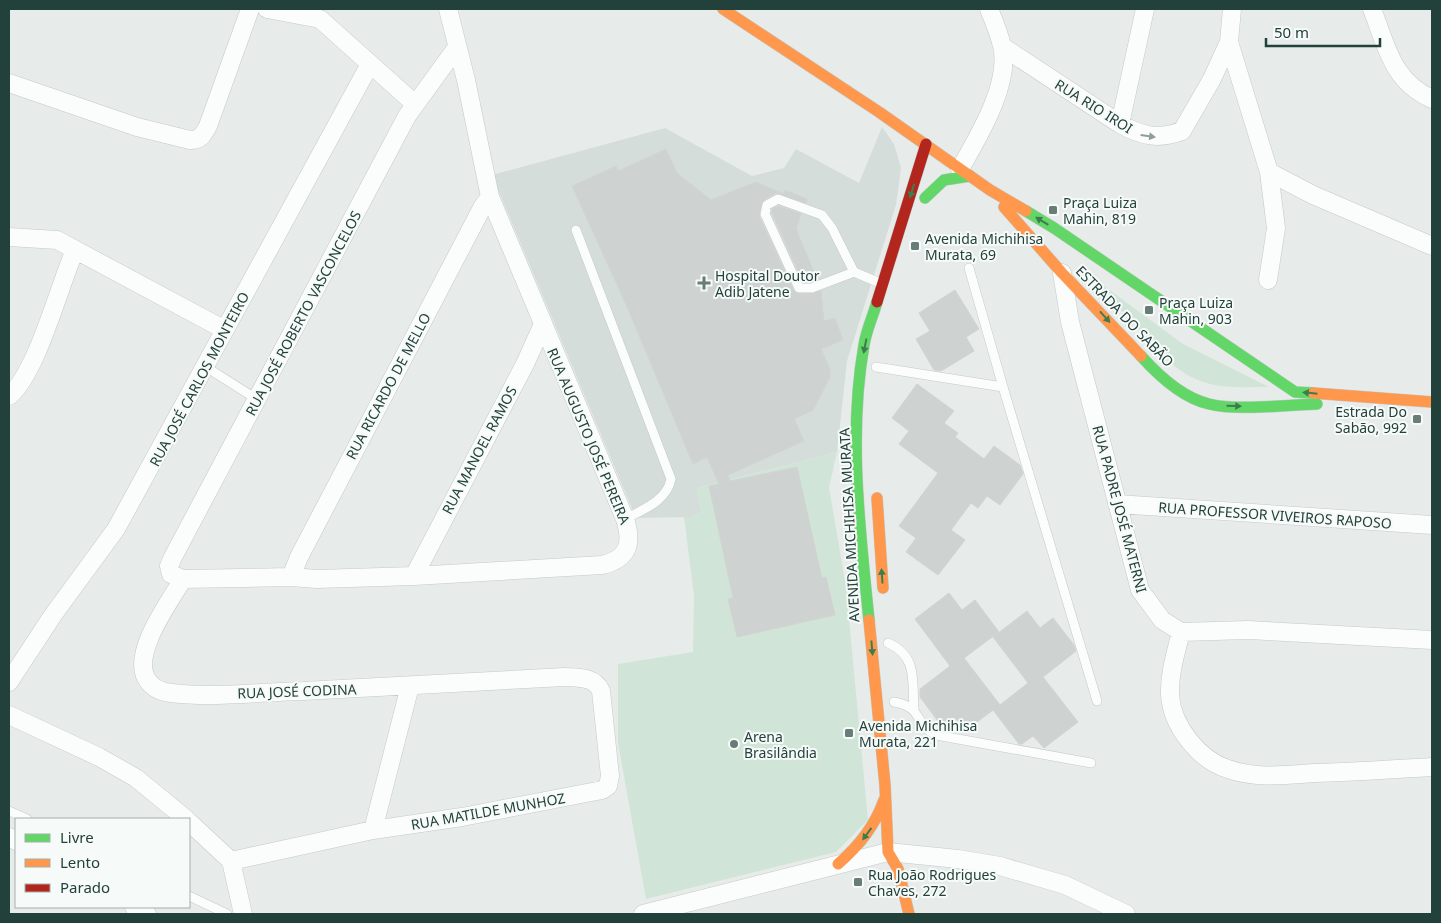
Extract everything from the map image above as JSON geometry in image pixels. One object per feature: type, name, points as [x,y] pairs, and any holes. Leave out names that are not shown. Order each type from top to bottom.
[{"type":"street","points":[[9,84],[137,127],[190,140],[198,139],[208,126],[250,9]]},
{"type":"street","points":[[267,9],[323,14],[370,64],[415,104]]},
{"type":"street","name":"RUA AUGUSTO JOSÉ PEREIRA","points":[[183,579],[292,577],[317,579],[414,576],[602,565],[623,557],[627,547],[628,530],[625,519],[490,197],[448,9]]},
{"type":"street","name":"ESTRADA DO SABÃO","points":[[723,9],[926,144],[936,162],[965,173],[1089,252],[1295,392],[1432,402]]},
{"type":"street","points":[[936,162],[923,203],[936,183],[965,173],[990,115],[1002,70],[1003,47],[989,9]]},
{"type":"street","points":[[1120,124],[1145,9]]},
{"type":"street","points":[[1232,9],[1229,42],[1269,172],[1276,228],[1268,280]]},
{"type":"street","points":[[1372,9],[1395,69],[1401,78],[1432,99]]},
{"type":"street","name":"RUA RIO IROI","points":[[1003,47],[1120,124],[1138,134],[1152,137],[1166,136],[1182,131],[1212,79],[1229,42]]},
{"type":"street","name":"RUA JOSÉ ROBERTO VASCONCELOS","points":[[183,579],[170,573],[169,566],[402,124],[457,47]]},
{"type":"street","name":"RUA JOSÉ CARLOS MONTEIRO","points":[[9,682],[53,616],[116,529],[370,64]]},
{"type":"street","name":"AVENIDA MICHIHISA MURATA","points":[[909,914],[885,795],[862,551],[857,450],[858,393],[864,344],[926,144]]},
{"type":"street","points":[[1269,172],[1313,195],[1432,246]]},
{"type":"street","name":"ESTRADA DO SABÃO","points":[[990,190],[1060,271],[1091,301],[1150,366],[1188,396],[1209,404],[1253,407],[1288,403],[1316,404],[1359,398]]},
{"type":"street","name":"RUA RICARDO DE MELLO","points":[[292,577],[299,557],[329,498],[490,197]]},
{"type":"street","points":[[9,236],[57,240],[225,330]]},
{"type":"street","points":[[1060,271],[1058,259],[1063,252],[1074,248],[1089,252]]},
{"type":"street","points":[[9,396],[17,389],[24,378],[35,355],[75,250]]},
{"type":"street","name":"RUA PADRE JOSÉ MATERNI","points":[[1060,271],[1070,322],[1140,590],[1158,615],[1180,632]]},
{"type":"street","name":"RUA MANOEL RAMOS","points":[[414,576],[525,364],[543,324]]},
{"type":"street","points":[[876,483],[883,598]]},
{"type":"street","name":"RUA PROFESSOR VIVEIROS RAPOSO","points":[[1117,504],[1432,525]]},
{"type":"street","name":"RUA JOSÉ CODINA","points":[[183,579],[152,632],[144,652],[142,664],[144,674],[148,682],[161,691],[220,694],[564,677]]},
{"type":"street","points":[[1432,640],[1248,630],[1180,632],[1170,682],[1172,710],[1178,724],[1190,741],[1219,765],[1233,771],[1259,776],[1432,767]]},
{"type":"street","name":"RUA MATILDE MUNHOZ","points":[[231,861],[373,830],[462,817],[606,788],[610,776],[601,691],[598,686],[589,680],[564,677]]},
{"type":"street","points":[[373,830],[410,686]]},
{"type":"street","points":[[9,715],[99,757],[136,778],[185,818]]},
{"type":"street","points":[[838,864],[856,848],[870,831],[881,809],[885,795]]},
{"type":"street","points":[[190,823],[231,861],[243,914]]},
{"type":"street","points":[[643,914],[838,864],[897,854],[1000,866],[1065,885],[1126,914]]},
{"type":"street","points":[[136,908],[147,914]]},
{"type":"lane","points":[[854,272],[812,288],[799,288],[765,214],[767,205],[778,199],[822,215],[832,228],[854,272],[883,284]]},
{"type":"lane","points":[[576,230],[670,479],[669,488],[664,496],[625,519]]},
{"type":"lane","points":[[969,268],[1097,702]]},
{"type":"lane","points":[[206,366],[258,400]]},
{"type":"lane","points":[[876,367],[1003,388]]},
{"type":"lane","points":[[888,643],[905,653],[909,660],[914,710],[924,726],[936,735],[1091,763]]},
{"type":"lane","points":[[894,701],[914,710]]},
{"type":"lane","points":[[9,811],[25,818]]},
{"type":"lane","points":[[190,896],[227,914]]},
{"type":"shaded area","name":"Hospital Doutor Adib Jatene","points":[[882,127],[894,144],[901,168],[896,205],[847,361],[837,452],[697,488],[702,512],[692,517],[636,518],[492,175],[665,128],[752,176],[784,168],[796,149],[859,183]]},
{"type":"green space","points":[[1085,272],[1183,344],[1269,387],[1219,386],[1196,379],[1185,373],[1173,365]]},
{"type":"green space","points":[[837,452],[829,487],[846,587],[868,820],[836,852],[646,899],[618,743],[618,664],[693,652],[694,596],[684,517],[692,517],[702,512],[697,488]]},
{"type":"building","points":[[666,149],[677,173],[711,200],[756,182],[784,194],[785,190],[807,199],[806,203],[775,193],[762,202],[759,216],[794,291],[799,294],[821,291],[824,321],[835,318],[843,340],[821,349],[830,370],[830,377],[813,410],[794,419],[804,441],[728,475],[730,481],[797,467],[822,578],[826,577],[835,615],[737,637],[728,599],[733,598],[709,486],[719,484],[707,457],[693,464],[628,309],[572,186],[616,166],[618,171]]},
{"type":"building","points":[[779,206],[801,214],[796,229],[817,279],[803,282],[772,213],[772,209]]},
{"type":"building","points":[[955,290],[979,329],[966,337],[974,351],[941,371],[934,370],[916,339],[930,331],[919,313]]},
{"type":"building","points":[[917,384],[954,411],[944,423],[958,433],[955,437],[984,459],[994,446],[1020,465],[1023,474],[1000,505],[987,496],[978,508],[971,503],[951,530],[965,540],[938,575],[906,552],[916,538],[899,526],[938,473],[899,444],[909,431],[892,418]]},
{"type":"building","points":[[949,593],[962,610],[975,600],[999,632],[964,658],[1000,705],[1028,683],[993,637],[1027,611],[1040,628],[1053,618],[1074,645],[1076,651],[1043,677],[1078,722],[1044,748],[1033,736],[1019,744],[993,710],[965,731],[955,718],[943,728],[920,697],[920,689],[950,666],[915,619]]},
{"type":"traffic: fast","points":[[925,198],[944,180],[970,176]]},
{"type":"traffic: fast","points":[[1026,211],[1054,228],[1295,392],[1313,393]]},
{"type":"traffic: fast","points":[[869,620],[859,517],[856,448],[859,379],[864,345],[877,302]]},
{"type":"traffic: fast","points":[[1141,356],[1155,371],[1181,391],[1190,397],[1209,404],[1233,407],[1317,404]]},
{"type":"traffic: slow","points":[[723,9],[879,112],[990,190],[1026,211]]},
{"type":"traffic: slow","points":[[1004,207],[1062,273],[1141,356]]},
{"type":"traffic: slow","points":[[1313,393],[1432,402]]},
{"type":"traffic: slow","points":[[877,498],[883,588]]},
{"type":"traffic: slow","points":[[869,620],[885,785],[888,852],[898,869],[909,914]]},
{"type":"traffic: slow","points":[[838,864],[866,835],[884,800]]},
{"type":"traffic: jam","points":[[877,302],[926,144]]},
{"type":"place","name":"Praça Luiza Mahin, 819","points":[[1053,210]]},
{"type":"place","name":"Avenida Michihisa Murata, 69","points":[[915,246]]},
{"type":"place","name":"Hospital Doutor Adib Jatene","points":[[704,283]]},
{"type":"place","name":"Praça Luiza Mahin, 903","points":[[1149,310]]},
{"type":"place","name":"Estrada Do Sabão, 992","points":[[1417,419]]},
{"type":"place","name":"Avenida Michihisa Murata, 221","points":[[849,733]]},
{"type":"place","name":"Arena Brasilândia","points":[[734,744]]},
{"type":"place","name":"Rua João Rodrigues Chaves, 272","points":[[858,882]]}]
